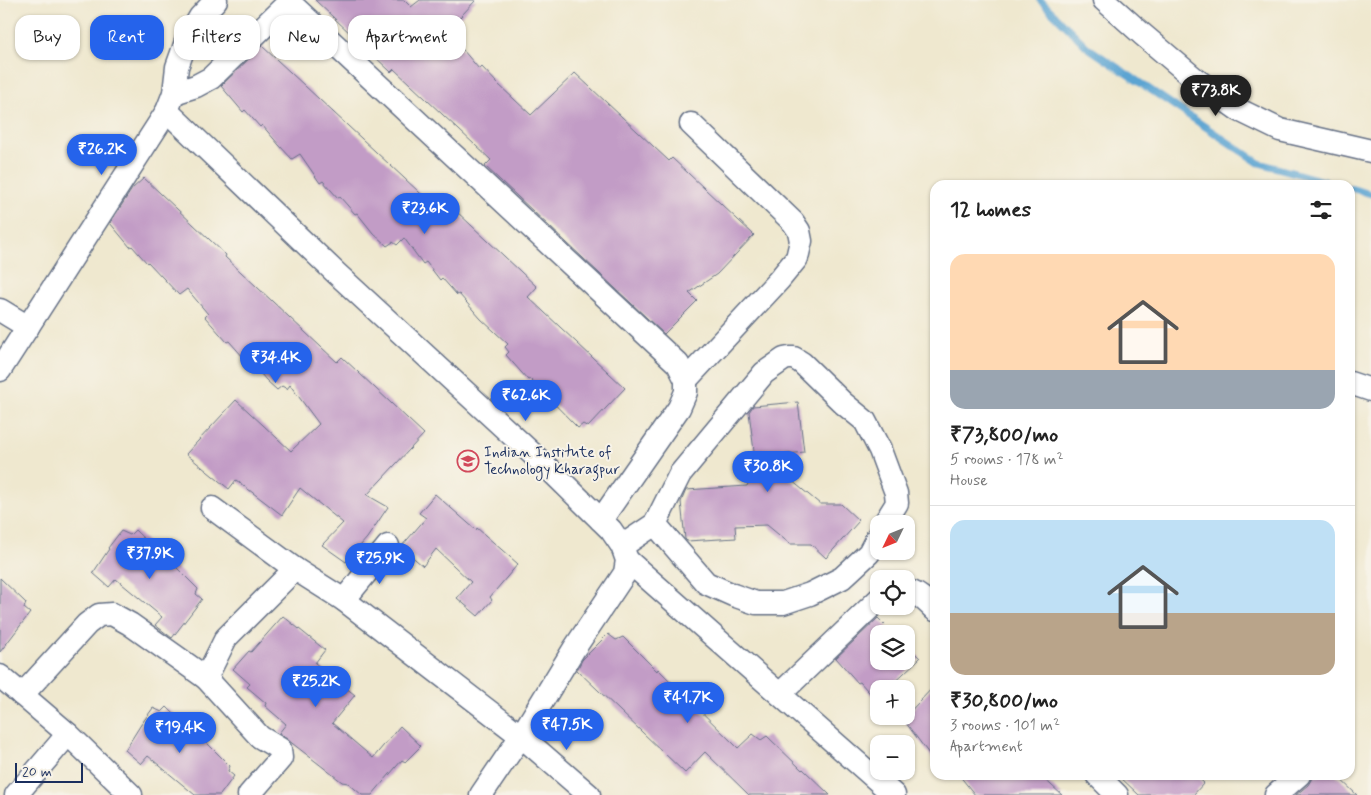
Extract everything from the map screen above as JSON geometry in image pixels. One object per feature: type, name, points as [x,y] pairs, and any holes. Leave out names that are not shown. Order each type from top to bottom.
[{"type":"street","points":[[4,356],[28,328],[170,102],[177,67],[187,39],[200,17],[216,0]]},
{"type":"street","points":[[1104,0],[1194,78],[1239,110],[1280,130],[1371,151]]},
{"type":"street","points":[[170,102],[211,78],[290,1],[678,364],[686,380],[686,392],[679,408],[601,520]]},
{"type":"street","points":[[170,102],[336,273],[551,471],[601,520],[611,530],[625,553],[894,795]]},
{"type":"street","points":[[686,380],[779,280],[797,258],[801,241],[799,232],[793,222],[691,124]]},
{"type":"street","points":[[0,310],[28,328]]},
{"type":"street","points":[[481,795],[522,736],[574,649],[625,573],[625,553],[654,524],[680,474],[764,373],[784,359],[794,358],[802,363],[844,404],[865,421],[880,450],[896,493],[897,503],[890,515]]},
{"type":"street","points":[[1355,385],[1371,390]]},
{"type":"street","points":[[212,508],[295,569],[344,600],[522,736],[589,795]]},
{"type":"street","points":[[654,524],[706,583],[733,595],[756,602],[783,603],[810,594],[842,578],[870,551]]},
{"type":"street","points":[[344,600],[388,546]]},
{"type":"street","points":[[206,678],[226,638],[295,569]]},
{"type":"street","points":[[915,594],[930,605]]},
{"type":"street","points":[[780,694],[870,608]]},
{"type":"street","points":[[22,695],[87,624],[99,615],[112,614],[130,624],[206,678],[260,737],[280,750],[281,758],[250,795]]},
{"type":"street","points":[[0,676],[68,734],[131,795]]},
{"type":"street","points":[[16,795],[68,734]]},
{"type":"street","points":[[1102,780],[1117,795]]},
{"type":"street","points":[[1276,795],[1293,780]]},
{"type":"building","points":[[315,0],[404,0],[411,7],[420,0],[476,0],[462,15],[348,15],[348,31],[338,22],[338,15],[331,15]]},
{"type":"building","points":[[262,46],[270,53],[270,60],[277,60],[447,218],[455,210],[537,287],[528,297],[625,388],[588,427],[583,424],[578,428],[530,379],[528,380],[506,355],[509,352],[505,347],[508,344],[442,278],[440,280],[426,262],[423,264],[404,238],[397,245],[393,242],[387,246],[373,233],[357,213],[355,214],[340,197],[338,198],[323,181],[320,183],[300,154],[292,159],[262,125],[260,127],[245,110],[243,112],[221,86],[248,60],[260,60],[260,48]]},
{"type":"building","points":[[466,54],[479,69],[481,66],[531,115],[575,73],[669,161],[672,158],[754,235],[717,274],[689,293],[697,301],[664,334],[485,166],[491,160],[394,69],[391,72],[378,60],[466,60]]},
{"type":"building","points":[[144,178],[337,362],[342,357],[424,434],[367,495],[388,507],[367,538],[346,562],[322,545],[343,523],[300,488],[282,515],[236,480],[229,489],[186,454],[236,400],[291,451],[319,424],[290,385],[287,389],[282,386],[277,390],[246,356],[244,358],[229,341],[227,342],[205,317],[208,314],[187,289],[179,295],[132,246],[130,247],[110,223],[132,189]]},
{"type":"building","points":[[798,402],[804,452],[763,457],[820,504],[841,504],[859,521],[826,558],[811,544],[790,544],[767,525],[735,526],[736,538],[687,541],[685,539],[681,502],[686,490],[747,486],[753,473],[754,451],[749,412],[753,406]]},
{"type":"building","points":[[435,494],[518,564],[490,597],[492,600],[478,616],[457,598],[471,582],[436,549],[423,566],[401,547],[426,518],[419,513]]},
{"type":"building","points":[[135,530],[198,589],[196,594],[202,599],[172,638],[155,625],[162,617],[116,579],[109,587],[93,573],[121,531],[130,535]]},
{"type":"building","points":[[0,578],[26,603],[24,608],[30,613],[0,652]]},
{"type":"building","points":[[283,616],[325,650],[315,663],[355,695],[332,723],[373,758],[400,726],[421,746],[405,762],[402,760],[372,795],[362,795],[348,783],[342,782],[279,733],[286,724],[265,706],[266,703],[247,687],[250,684],[233,669]]},
{"type":"building","points":[[878,618],[885,625],[871,625]]},
{"type":"building","points":[[870,626],[870,670],[907,670],[897,680],[870,680],[870,693],[836,658]]},
{"type":"building","points":[[608,634],[616,640],[623,637],[738,748],[753,734],[761,740],[767,736],[830,795],[749,795],[705,752],[685,773],[577,670],[582,660]]},
{"type":"building","points":[[915,653],[920,658],[915,663]]},
{"type":"building","points":[[930,690],[930,755],[907,725],[915,725],[915,706]]},
{"type":"building","points":[[167,707],[230,766],[228,771],[234,776],[220,795],[195,795],[148,756],[141,764],[125,750],[153,708],[162,712]]},
{"type":"building","points":[[963,780],[1046,780],[1062,795],[975,795]]},
{"type":"building","points":[[1123,780],[1201,780],[1204,783],[1193,795],[1139,795]]},
{"type":"building","points":[[1311,780],[1341,780],[1357,795],[1296,795]]},
{"type":"waterway","points":[[1040,0],[1087,47],[1259,163],[1321,180]]},
{"type":"waterway","points":[[1355,189],[1371,194]]},
{"type":"place","name":"Indian Institute of Technology Kharagpur","points":[[468,461]]}]
